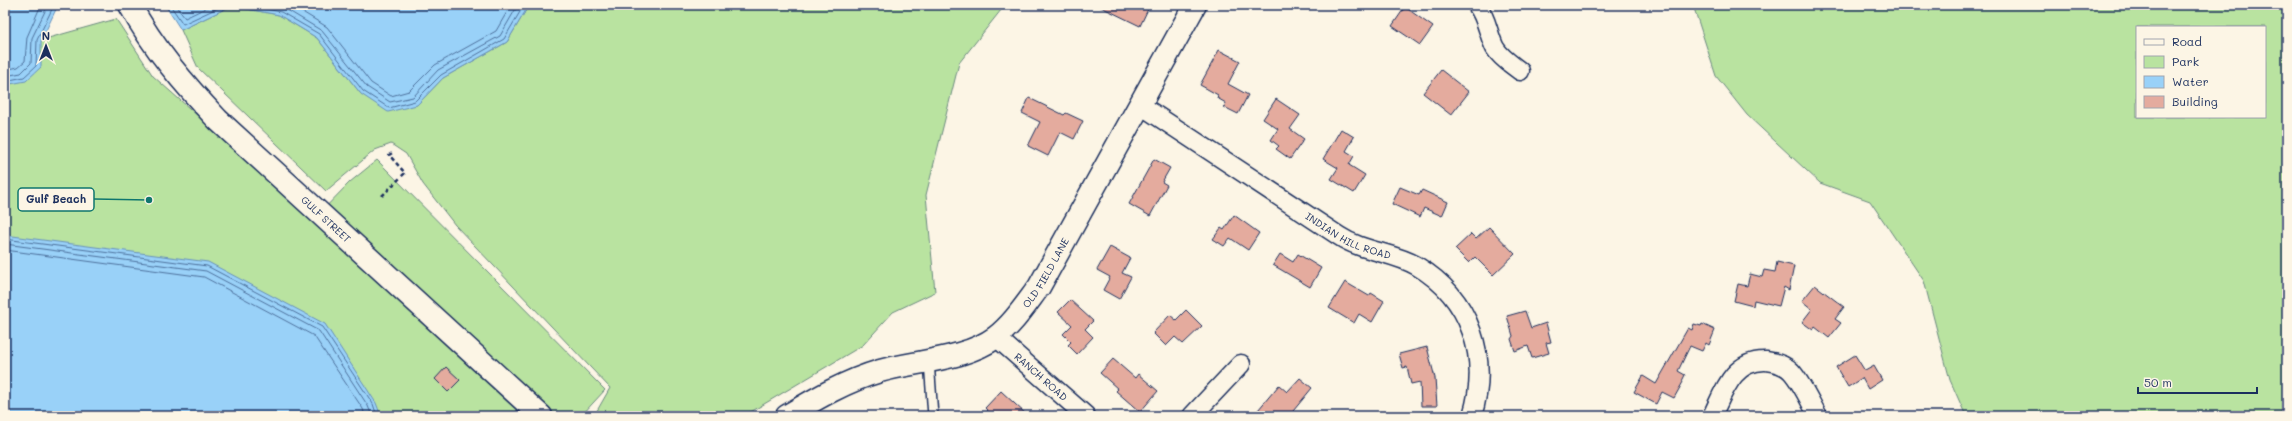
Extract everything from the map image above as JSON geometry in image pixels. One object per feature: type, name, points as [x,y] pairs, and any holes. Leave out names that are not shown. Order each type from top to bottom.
[{"type":"street","name":"OLD FIELD LANE","points":[[787,416],[824,394],[880,371],[929,361],[964,351],[996,337],[1019,314],[1039,287],[1194,5]]},
{"type":"street","points":[[1477,5],[1484,15],[1495,47],[1503,58],[1520,71]]},
{"type":"street","name":"GULF STREET","points":[[131,7],[174,70],[218,120],[541,416]]},
{"type":"street","name":"INDIAN HILL ROAD","points":[[1139,104],[1346,240],[1417,266],[1441,285],[1459,305],[1477,347],[1479,380],[1472,416]]},
{"type":"street","name":"RANCH ROAD","points":[[996,337],[1086,416]]},
{"type":"street","points":[[1712,416],[1733,374],[1746,365],[1763,361],[1783,365],[1791,372],[1818,416]]},
{"type":"street","points":[[1192,416],[1241,364]]},
{"type":"lane","points":[[929,361],[933,416]]},
{"type":"path","points":[[382,196],[406,172],[389,155],[394,152]]},
{"type":"green space","points":[[529,5],[1005,5],[959,63],[926,195],[935,292],[893,312],[863,345],[744,416],[594,416],[610,388],[455,225],[423,184],[406,154],[391,144],[375,150],[326,191],[198,68],[181,30],[231,6],[279,15],[317,38],[361,94],[417,105],[443,78],[507,42]]},
{"type":"green space","points":[[1693,5],[2287,5],[2287,416],[1966,416],[1950,380],[1924,281],[1870,201],[1820,183],[1747,115],[1716,76]]},
{"type":"green space","points":[[116,19],[153,76],[314,219],[350,182],[377,160],[605,390],[581,416],[253,416],[5,243],[5,63],[27,44]]},
{"type":"water","points":[[5,5],[58,5],[41,41],[41,67],[26,81],[5,85]]},
{"type":"water","points":[[165,5],[529,5],[507,42],[443,78],[417,105],[388,112],[361,94],[317,38],[279,15],[231,6],[181,30]]},
{"type":"water","points":[[5,235],[208,262],[325,324],[376,403],[381,416],[5,416]]},
{"type":"building","points":[[1097,5],[1150,5],[1140,26]]},
{"type":"building","points":[[1405,7],[1433,27],[1420,45],[1392,26]]},
{"type":"building","points":[[1219,50],[1240,61],[1228,84],[1248,95],[1238,114],[1224,107],[1226,103],[1217,98],[1218,95],[1200,85]]},
{"type":"building","points":[[1441,70],[1469,92],[1451,115],[1423,93]]},
{"type":"building","points":[[1029,98],[1064,115],[1066,113],[1083,121],[1074,139],[1060,132],[1048,156],[1028,146],[1040,122],[1022,113]]},
{"type":"building","points":[[1276,99],[1300,115],[1290,129],[1304,139],[1290,159],[1276,149],[1279,146],[1271,140],[1278,129],[1263,119]]},
{"type":"building","points":[[1341,129],[1354,137],[1346,151],[1354,156],[1349,165],[1365,175],[1354,193],[1331,179],[1338,168],[1323,159]]},
{"type":"building","points":[[1154,159],[1170,168],[1162,182],[1167,185],[1150,216],[1129,204]]},
{"type":"building","points":[[1400,187],[1419,195],[1422,190],[1448,202],[1442,216],[1424,208],[1420,217],[1392,204]]},
{"type":"building","points":[[1234,215],[1259,233],[1248,250],[1230,238],[1224,246],[1213,239],[1221,228],[1224,230]]},
{"type":"building","points":[[1489,227],[1515,254],[1493,275],[1475,257],[1469,263],[1455,249],[1471,234],[1476,239]]},
{"type":"building","points":[[1110,247],[1130,258],[1122,273],[1131,277],[1119,299],[1103,290],[1110,277],[1097,270]]},
{"type":"building","points":[[1280,254],[1293,262],[1298,254],[1321,268],[1310,287],[1273,265]]},
{"type":"building","points":[[1777,262],[1794,266],[1789,290],[1784,287],[1779,306],[1754,300],[1753,306],[1734,301],[1738,284],[1747,286],[1750,274],[1762,277],[1764,270],[1775,272]]},
{"type":"building","points":[[1345,282],[1369,296],[1371,293],[1384,301],[1372,322],[1359,314],[1354,323],[1329,308]]},
{"type":"building","points":[[1815,285],[1844,307],[1835,319],[1841,323],[1829,338],[1815,327],[1813,330],[1802,322],[1812,309],[1802,301]]},
{"type":"building","points":[[1070,300],[1093,321],[1085,329],[1093,337],[1077,354],[1068,345],[1071,342],[1063,334],[1072,325],[1058,312]]},
{"type":"building","points":[[1186,310],[1202,326],[1183,344],[1175,337],[1166,346],[1153,333],[1170,315],[1176,320]]},
{"type":"building","points":[[1525,311],[1531,328],[1546,323],[1551,342],[1546,343],[1549,353],[1532,358],[1528,346],[1515,351],[1511,339],[1513,336],[1507,316]]},
{"type":"building","points":[[1694,324],[1701,326],[1702,324],[1715,330],[1709,345],[1706,343],[1702,351],[1690,346],[1678,371],[1685,375],[1682,381],[1683,382],[1674,398],[1662,392],[1656,404],[1634,392],[1643,376],[1656,384],[1688,328],[1692,330]]},
{"type":"building","points":[[1427,347],[1435,378],[1437,406],[1421,406],[1420,382],[1411,384],[1407,367],[1403,368],[1399,354]]},
{"type":"building","points":[[1855,355],[1865,371],[1874,366],[1882,380],[1868,389],[1862,378],[1848,387],[1836,367]]},
{"type":"building","points":[[1113,359],[1135,378],[1138,374],[1158,391],[1140,412],[1116,391],[1118,389],[1100,373]]},
{"type":"building","points":[[446,367],[460,380],[448,392],[435,379]]},
{"type":"building","points":[[1300,378],[1312,388],[1289,416],[1253,416],[1279,385],[1287,392]]},
{"type":"building","points":[[1001,391],[1028,416],[993,416],[985,408]]},
{"type":"place","name":"Gulf Beach","points":[[149,200]]}]
